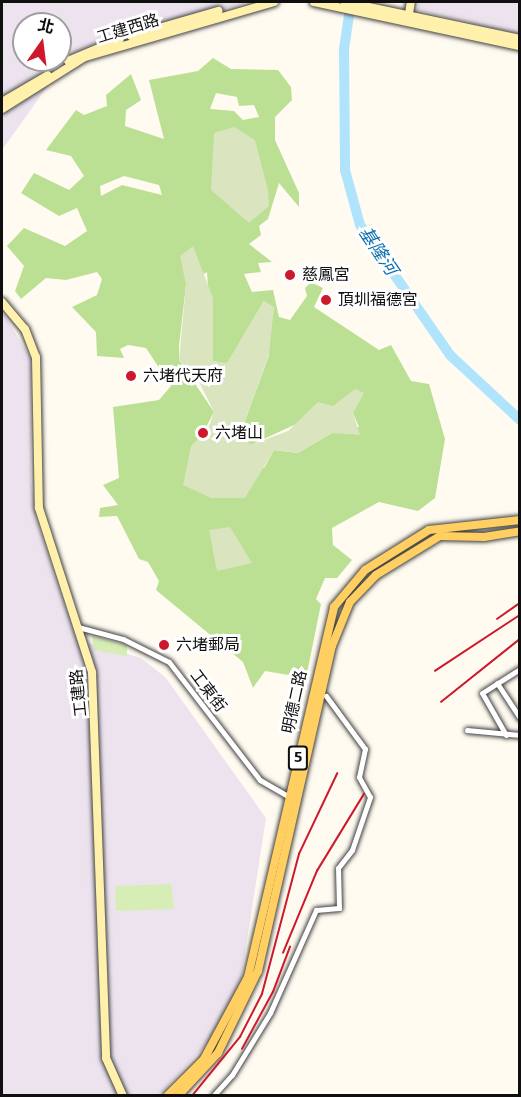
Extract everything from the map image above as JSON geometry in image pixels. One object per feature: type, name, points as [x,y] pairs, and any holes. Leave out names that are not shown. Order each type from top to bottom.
[{"type":"main road","name":"明德二路","points":[[178,1095],[218,1053],[253,987],[294,799],[326,625],[343,592],[365,570],[429,530],[519,520]]},
{"type":"main road","name":"明德二路","points":[[167,1095],[204,1059],[242,995],[332,646],[359,589],[440,536],[519,531]]},
{"type":"street","name":"工建西路","points":[[2,102],[79,53],[254,2]]},
{"type":"street","name":"工建西路","points":[[2,109],[85,57],[274,2]]},
{"type":"street","points":[[314,2],[408,18]]},
{"type":"street","points":[[345,2],[519,46]]},
{"type":"street","points":[[408,18],[411,2]]},
{"type":"street","points":[[462,30],[519,39]]},
{"type":"street","name":"工建路","points":[[2,302],[25,329],[36,357],[39,508],[78,627],[95,712],[106,1058],[123,1095]]},
{"type":"street","name":"工東街","points":[[78,627],[123,639],[169,662],[260,780],[294,799]]},
{"type":"street","points":[[506,735],[482,693],[519,669]]},
{"type":"street","points":[[497,684],[519,718]]},
{"type":"street","points":[[213,1095],[232,1075],[270,1013],[316,910],[340,904],[338,868],[352,850],[370,792],[359,777],[365,749],[326,696]]},
{"type":"street","points":[[467,730],[519,735]]},
{"type":"shaded area","points":[[2,2],[250,2],[118,36],[72,54],[72,12],[12,12],[12,72],[58,72],[2,150]]},
{"type":"shaded area","points":[[419,2],[519,2],[519,34],[417,10]]},
{"type":"shaded area","points":[[2,311],[31,359],[31,482],[37,522],[76,639],[141,658],[166,678],[266,818],[241,979],[215,1035],[159,1095],[2,1095]]},
{"type":"green space","points":[[213,58],[231,69],[278,70],[291,87],[292,100],[275,117],[275,140],[299,193],[299,207],[279,183],[268,219],[259,226],[261,235],[249,244],[272,262],[258,263],[261,272],[244,274],[252,292],[273,290],[279,317],[290,320],[307,296],[305,288],[311,282],[323,288],[314,307],[379,350],[391,345],[411,381],[429,384],[445,439],[435,498],[418,511],[379,502],[332,528],[333,545],[352,560],[337,578],[325,578],[316,599],[321,604],[306,678],[265,671],[253,688],[243,662],[156,590],[159,581],[148,562],[139,559],[117,516],[99,517],[100,508],[118,505],[103,485],[119,478],[113,407],[159,400],[171,386],[146,348],[128,345],[120,349],[124,358],[97,356],[96,332],[72,307],[97,295],[102,279],[97,272],[66,280],[46,278],[21,299],[15,291],[24,266],[7,246],[24,228],[65,246],[87,231],[77,208],[59,216],[21,193],[34,173],[69,190],[84,176],[71,156],[46,150],[76,110],[84,115],[107,106],[106,95],[131,74],[141,100],[126,110],[125,126],[164,139],[149,80],[198,71]],"holes":[[[216,93],[237,97],[239,106],[254,105],[259,117],[243,120],[234,111],[210,109]],[[124,176],[159,185],[162,195],[122,185],[101,196],[100,186]],[[207,272],[213,361],[227,364],[264,301],[269,355],[239,437],[251,445],[333,407],[353,413],[359,427],[332,433],[298,453],[274,450],[264,468],[198,442],[214,412],[179,360],[186,285]]]},
{"type":"green space","points":[[234,127],[255,140],[268,190],[269,206],[249,223],[211,190],[214,133]]},
{"type":"green space","points":[[193,246],[213,298],[213,361],[227,363],[264,301],[274,307],[269,354],[239,437],[251,445],[288,431],[318,402],[333,406],[355,389],[364,393],[353,413],[360,435],[332,433],[298,453],[274,450],[245,498],[211,498],[183,485],[191,446],[208,429],[214,412],[199,382],[179,360],[186,285],[180,256]]},
{"type":"green space","points":[[230,527],[252,563],[217,571],[209,530]]},
{"type":"green space","points":[[92,636],[127,645],[127,656],[94,650]]},
{"type":"green space","points":[[171,884],[174,909],[116,911],[115,886]]},
{"type":"waterway","name":"基隆河","points":[[351,2],[344,49],[345,170],[360,225],[450,355],[520,420]]},
{"type":"railway","points":[[497,619],[520,603]]},
{"type":"railway","points":[[435,671],[520,615]]},
{"type":"railway","points":[[441,702],[520,639]]},
{"type":"railway","points":[[192,1096],[240,1037],[262,994],[299,854],[337,774]]},
{"type":"railway","points":[[283,953],[317,871],[364,794]]},
{"type":"railway","points":[[242,1049],[273,992],[290,947]]},
{"type":"place","name":"慈鳳宮","points":[[290,275]]},
{"type":"place","name":"頂圳福德宮","points":[[326,300]]},
{"type":"place","name":"六堵代天府","points":[[131,376]]},
{"type":"place","name":"六堵山","points":[[203,433]]},
{"type":"place","name":"六堵郵局","points":[[164,645]]}]
